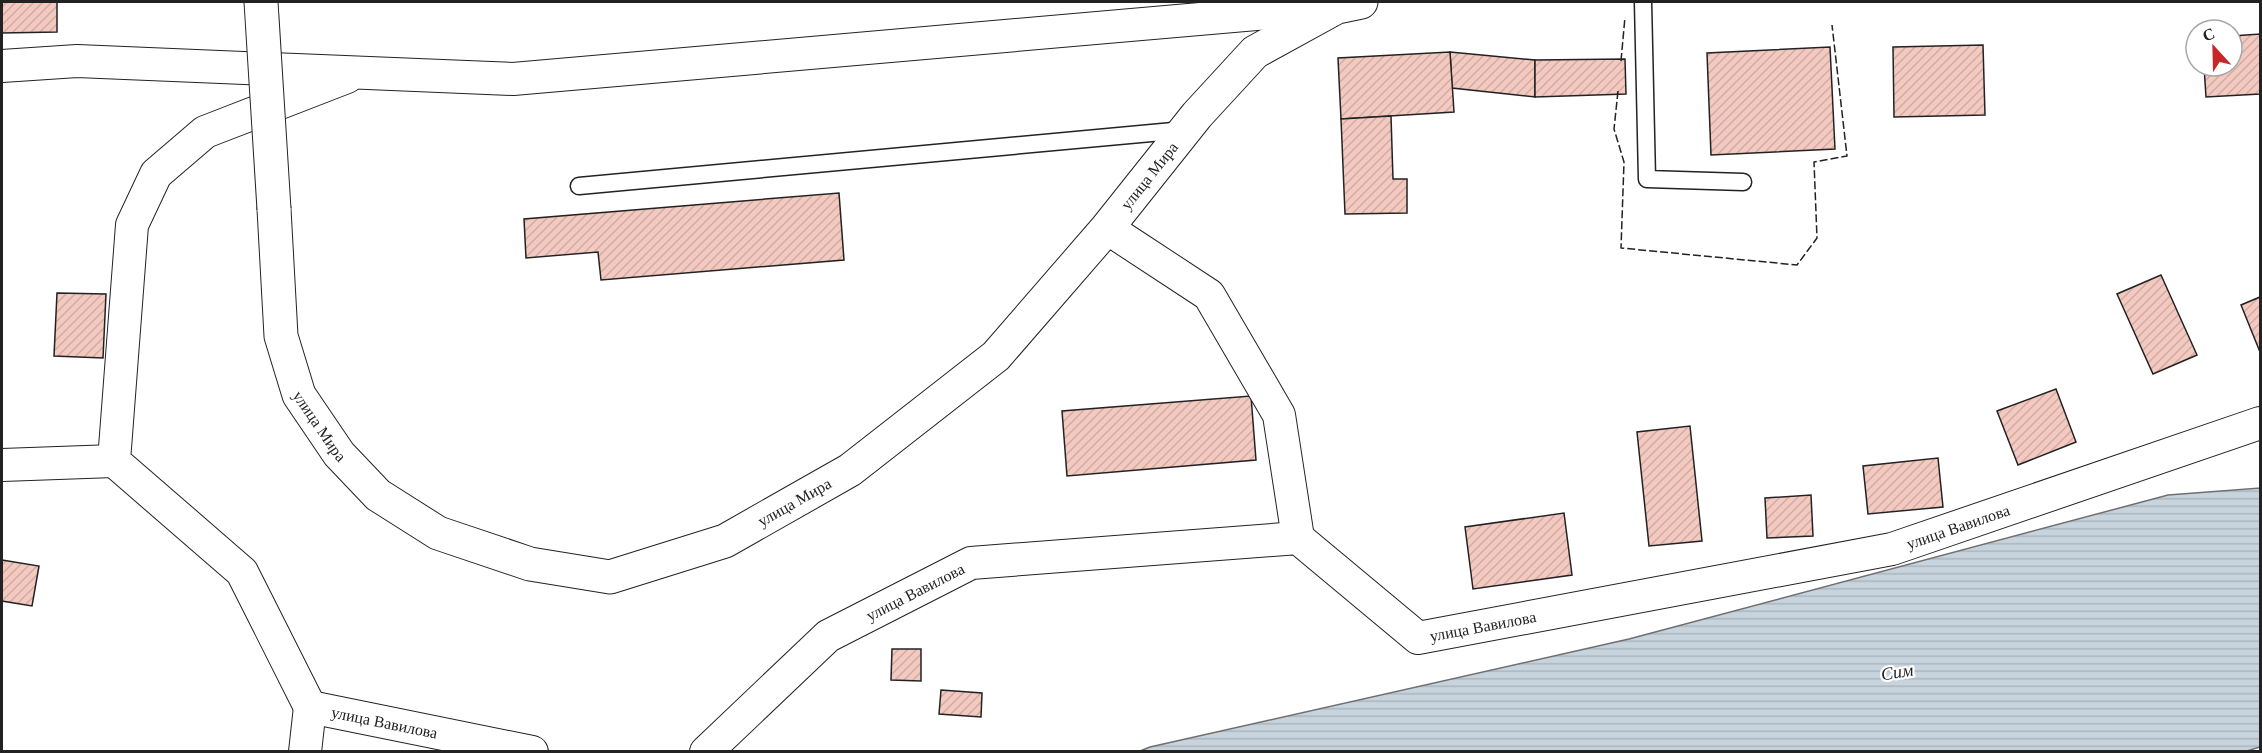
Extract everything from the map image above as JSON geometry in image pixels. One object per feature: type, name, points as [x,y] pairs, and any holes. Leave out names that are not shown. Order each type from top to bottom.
[{"type":"street","name":"улица Мира","points":[[261,2],[281,336],[299,395],[339,454],[378,495],[438,533],[531,564],[610,577],[726,541],[850,470],[996,356],[1107,228],[1185,130],[1255,52],[1349,4]]},
{"type":"street","points":[[2,66],[77,61],[513,79],[1349,4]]},
{"type":"street","points":[[114,461],[132,225],[156,174],[205,132],[360,72]]},
{"type":"street","points":[[1107,228],[1209,294],[1279,415],[1298,538]]},
{"type":"street","name":"улица Вавилова","points":[[706,752],[828,636],[971,563],[1298,538],[1418,638],[1892,549],[2260,423]]},
{"type":"street","points":[[2,465],[114,461],[242,572],[310,707],[304,752]]},
{"type":"street","name":"улица Вавилова","points":[[310,707],[532,752]]},
{"type":"lane","points":[[1643,2],[1647,179],[1743,182]]},
{"type":"lane","points":[[579,186],[1185,130]]},
{"type":"water","name":"Сим","points":[[2260,488],[2260,747],[2247,751],[1140,751],[1629,639],[2168,495]]},
{"type":"building","points":[[2,2],[57,2],[57,32],[2,33]]},
{"type":"building","points":[[2260,34],[2260,94],[2206,97],[2205,78],[2244,78],[2244,35]]},
{"type":"building","points":[[1983,45],[1985,115],[1894,117],[1893,47]]},
{"type":"building","points":[[1830,47],[1835,149],[1711,155],[1707,53]]},
{"type":"building","points":[[1450,52],[1535,60],[1535,97],[1452,88]]},
{"type":"building","points":[[1450,52],[1454,112],[1341,119],[1338,58]]},
{"type":"building","points":[[1625,59],[1626,94],[1535,97],[1535,60]]},
{"type":"building","points":[[1391,116],[1393,179],[1407,179],[1407,213],[1345,214],[1341,119]]},
{"type":"building","points":[[839,193],[844,260],[601,280],[598,252],[526,258],[524,219]]},
{"type":"building","points":[[2161,275],[2197,355],[2153,374],[2117,294]]},
{"type":"building","points":[[57,293],[106,294],[103,358],[54,356]]},
{"type":"building","points":[[2260,297],[2260,352],[2241,305]]},
{"type":"building","points":[[2056,389],[2076,442],[2018,465],[1997,411]]},
{"type":"building","points":[[1251,396],[1256,460],[1067,476],[1062,411]]},
{"type":"building","points":[[1690,426],[1702,541],[1649,546],[1637,432]]},
{"type":"building","points":[[1938,458],[1943,507],[1868,514],[1863,466]]},
{"type":"building","points":[[1811,495],[1813,536],[1767,538],[1765,498]]},
{"type":"building","points":[[1564,513],[1572,575],[1473,589],[1465,527]]},
{"type":"building","points":[[2,560],[39,566],[32,606],[2,601]]},
{"type":"building","points":[[892,649],[921,649],[921,681],[891,680]]},
{"type":"building","points":[[941,690],[982,693],[981,717],[939,714]]},
{"type":"fence","points":[[1621,61],[1625,17]]},
{"type":"fence","points":[[1618,91],[1614,129],[1624,162],[1621,248],[1797,265],[1817,238],[1814,162],[1847,156],[1832,25]]}]
